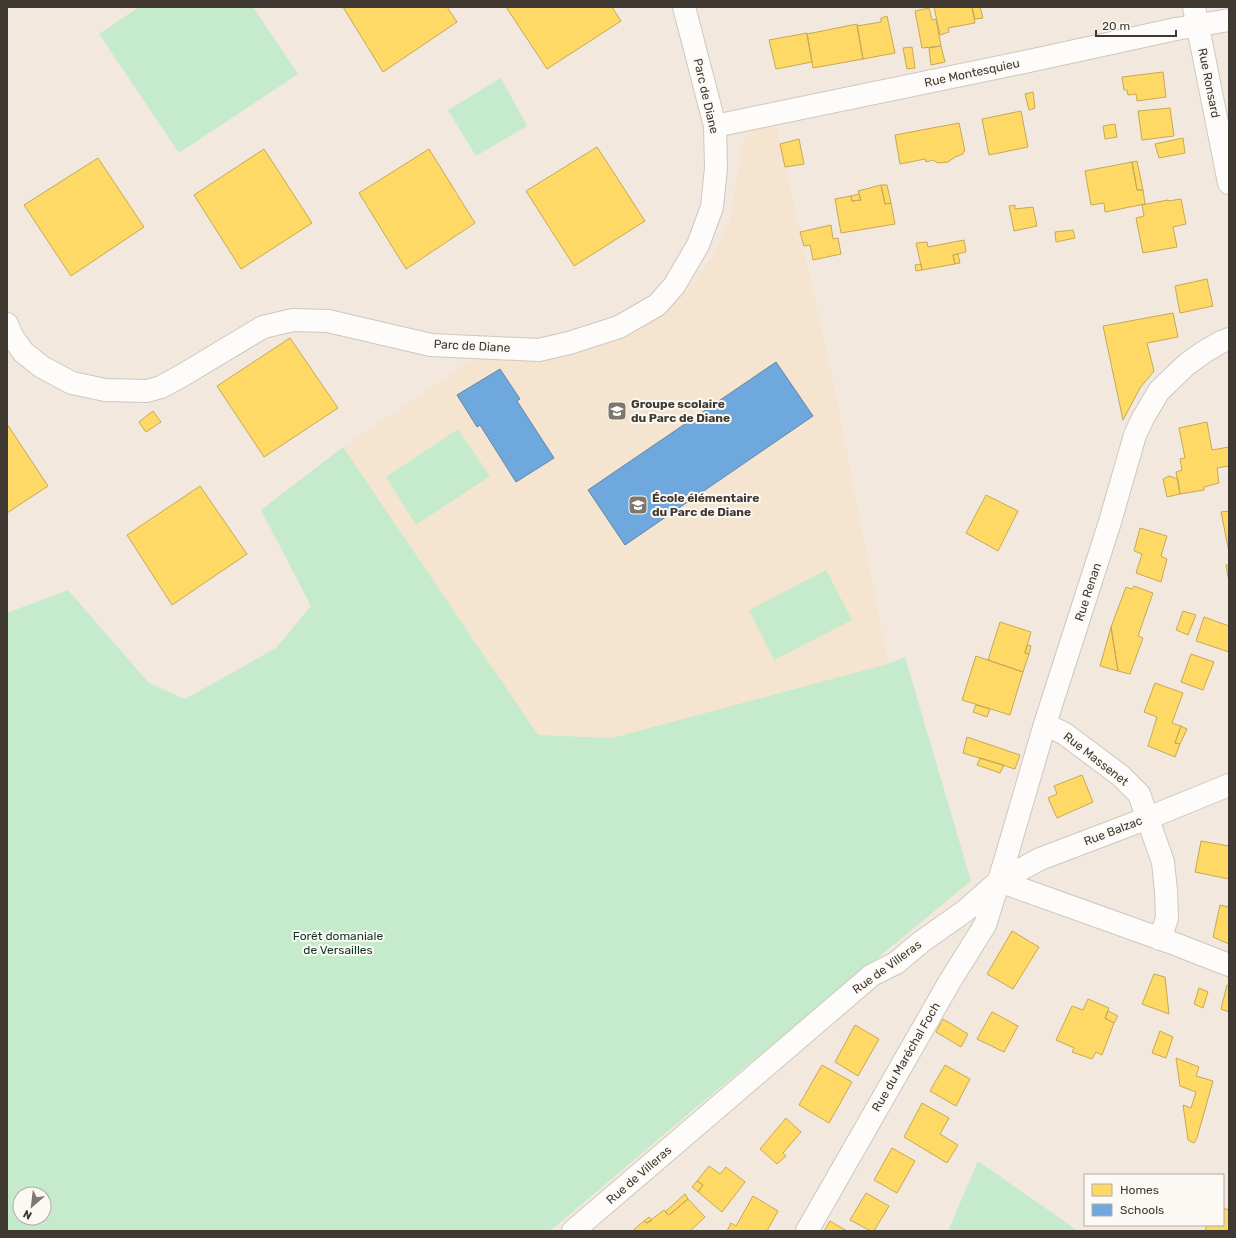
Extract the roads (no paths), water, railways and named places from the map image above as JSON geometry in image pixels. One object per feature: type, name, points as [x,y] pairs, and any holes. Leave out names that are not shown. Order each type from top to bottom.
[{"type":"street","name":"Parc de Diane","points":[[7,324],[12,336],[23,352],[42,367],[72,383],[105,390],[147,391],[161,387],[183,375],[263,327],[293,320],[328,321],[431,345],[539,350],[569,343],[619,327],[657,305],[674,286],[698,245],[712,207],[716,168],[715,126],[684,7]]},
{"type":"street","name":"Rue Montesquieu","points":[[715,126],[1176,29],[1196,16],[1216,21],[1229,20]]},
{"type":"street","name":"Rue Ronsard","points":[[1196,16],[1229,183]]},
{"type":"street","name":"Rue Renan","points":[[999,881],[1045,724],[1110,522],[1135,435],[1159,391],[1186,365],[1204,352],[1229,339]]},
{"type":"street","name":"Rue Massenet","points":[[1045,724],[1065,734],[1121,776],[1139,794],[1163,862],[1167,918],[1160,939]]},
{"type":"street","name":"Rue Balzac","points":[[999,881],[1040,859],[1229,785]]},
{"type":"street","name":"Rue de Villeras","points":[[573,1231],[872,974],[896,963],[921,942],[965,911],[999,881]]},
{"type":"street","name":"Rue du Maréchal Foch","points":[[807,1231],[950,981],[985,925],[999,881]]},
{"type":"street","points":[[999,881],[1229,965]]},
{"type":"street","points":[[965,911],[985,925]]},
{"type":"place","name":"Groupe scolaire du Parc de Diane","points":[[617,411]]},
{"type":"place","name":"École élémentaire du Parc de Diane","points":[[638,505]]},
{"type":"park label","name":"Forêt domaniale de Versailles","points":[[338,943]]}]
